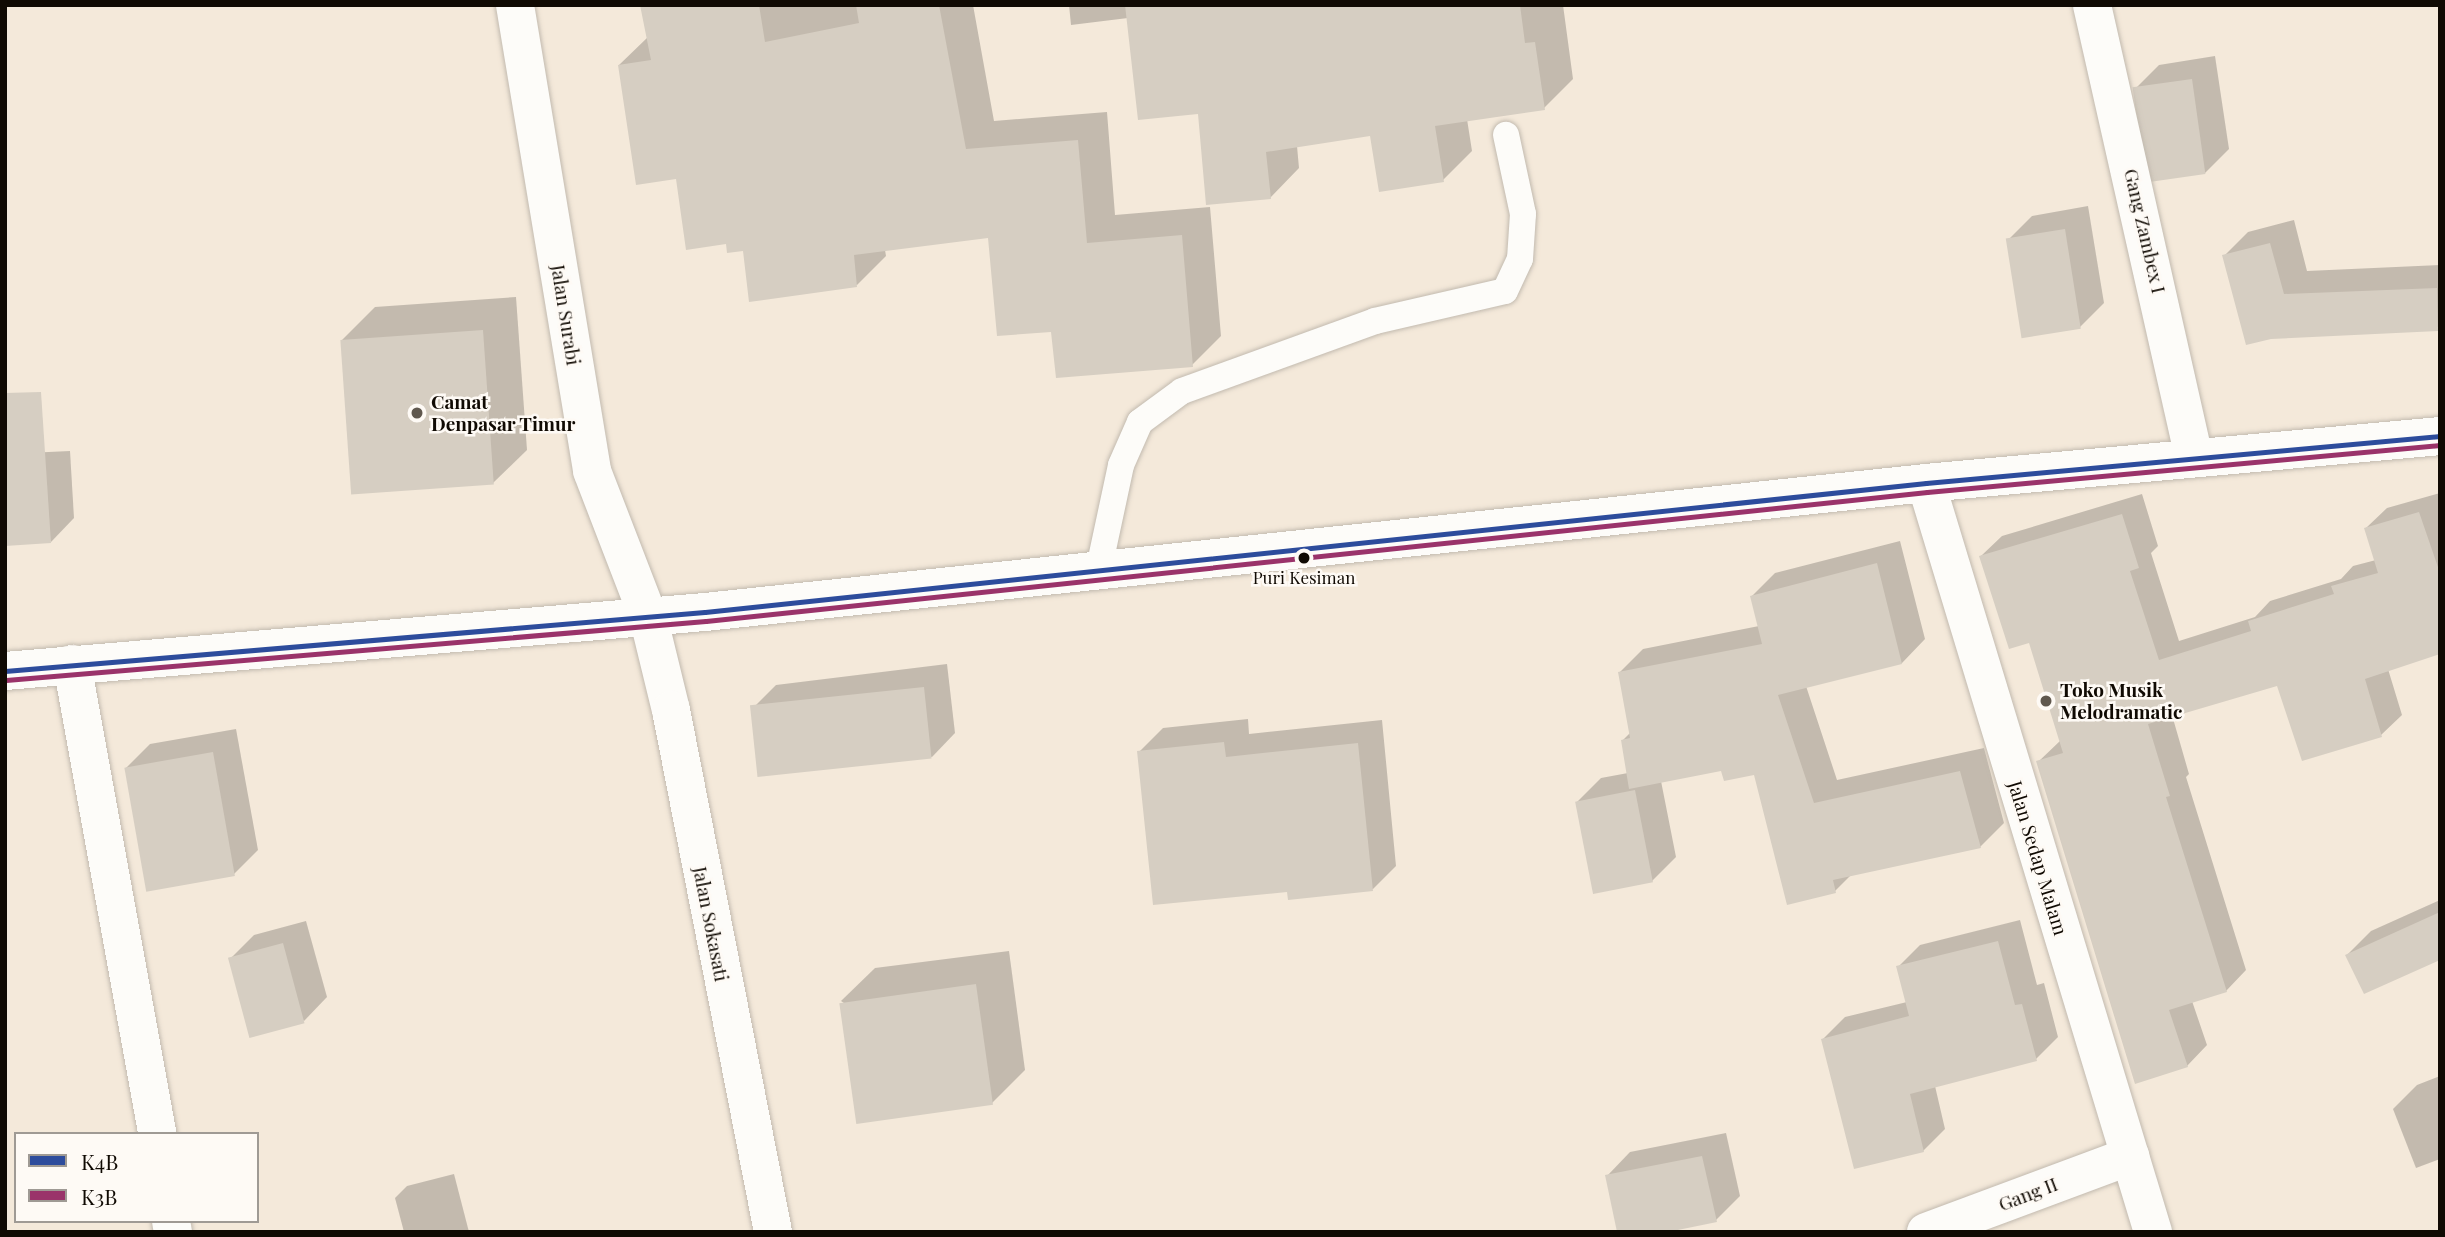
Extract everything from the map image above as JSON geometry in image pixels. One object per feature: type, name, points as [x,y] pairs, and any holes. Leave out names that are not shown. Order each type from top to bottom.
[{"type":"street","name":"Jalan Surabi","points":[[515,5],[592,471],[648,616]]},
{"type":"street","name":"Gang Zambex I","points":[[2092,5],[2194,458]]},
{"type":"street","points":[[5,671],[648,616],[1926,483],[2440,436]]},
{"type":"street","name":"Jalan Sedap Malam","points":[[1926,483],[2153,1232]]},
{"type":"street","name":"Jalan Sokasati","points":[[648,616],[671,710],[773,1232]]},
{"type":"street","points":[[72,664],[158,1132]]},
{"type":"street","name":"Gang II","points":[[1926,1232],[2130,1156]]},
{"type":"lane","points":[[1099,568],[1121,465],[1140,422],[1182,391],[1375,321],[1505,291],[1520,259],[1523,214],[1506,135]]},
{"type":"building","points":[[640,5],[759,5],[765,42],[859,23],[856,5],[939,5],[966,149],[1078,140],[1087,243],[1182,235],[1193,367],[1056,378],[1051,332],[997,336],[988,238],[854,255],[857,287],[749,302],[743,251],[727,253],[726,244],[686,250],[676,179],[636,185],[618,65],[651,60]]},
{"type":"building","points":[[1125,5],[1520,5],[1525,43],[1535,42],[1545,110],[1435,126],[1444,182],[1379,192],[1370,136],[1266,152],[1271,199],[1206,205],[1198,114],[1138,120]]},
{"type":"building","points":[[2192,79],[2205,174],[2146,182],[2133,87]]},
{"type":"building","points":[[2065,229],[2081,329],[2022,338],[2006,238]]},
{"type":"building","points":[[2270,243],[2284,294],[2437,288],[2438,331],[2271,339],[2246,345],[2222,255]]},
{"type":"building","name":"Camat Denpasar Timur","points":[[483,330],[494,485],[351,495],[340,340]]},
{"type":"building","points":[[41,392],[51,543],[5,546],[5,393]]},
{"type":"building","points":[[2419,512],[2440,573],[2440,654],[2365,679],[2382,737],[2302,761],[2277,686],[2148,724],[2170,796],[2166,797],[2227,992],[2169,1010],[2188,1067],[2135,1084],[2036,761],[2063,753],[2029,643],[2009,649],[1979,556],[2122,514],[2139,568],[2130,571],[2159,660],[2251,631],[2248,621],[2334,594],[2331,586],[2378,573],[2364,528]]},
{"type":"building","points":[[1877,563],[1902,664],[1778,695],[1814,803],[1960,771],[1981,848],[1833,880],[1836,893],[1787,905],[1754,775],[1724,781],[1721,771],[1629,789],[1621,740],[1630,738],[1618,672],[1762,644],[1750,596]]},
{"type":"building","points":[[924,687],[932,759],[757,777],[750,705]]},
{"type":"building","points":[[1224,742],[1226,757],[1358,743],[1373,891],[1288,900],[1287,892],[1153,905],[1137,751]]},
{"type":"building","points":[[213,752],[235,876],[146,892],[124,768]]},
{"type":"building","points":[[1635,790],[1653,882],[1593,894],[1575,802]]},
{"type":"building","points":[[2440,912],[2440,960],[2364,994],[2345,955]]},
{"type":"building","points":[[1998,941],[2015,1005],[2022,1004],[2037,1061],[1910,1094],[1924,1152],[1854,1169],[1821,1039],[1909,1016],[1896,966]]},
{"type":"building","points":[[283,943],[304,1023],[249,1038],[228,958]]},
{"type":"building","points":[[976,984],[993,1105],[856,1124],[839,1003]]},
{"type":"building","points":[[1702,1156],[1717,1222],[1668,1232],[1617,1232],[1605,1175]]},
{"type":"transit line","name":"K4B","points":[[5,671],[705,612],[1926,483],[2440,436]]},
{"type":"transit line","name":"K3B","points":[[6,680],[706,621],[1927,492],[2440,445]]},
{"type":"place","name":"Camat Denpasar Timur","points":[[417,413]]},
{"type":"place","name":"Puri Kesiman","points":[[1304,558]]},
{"type":"place","name":"Toko Musik Melodramatic","points":[[2046,701]]}]
